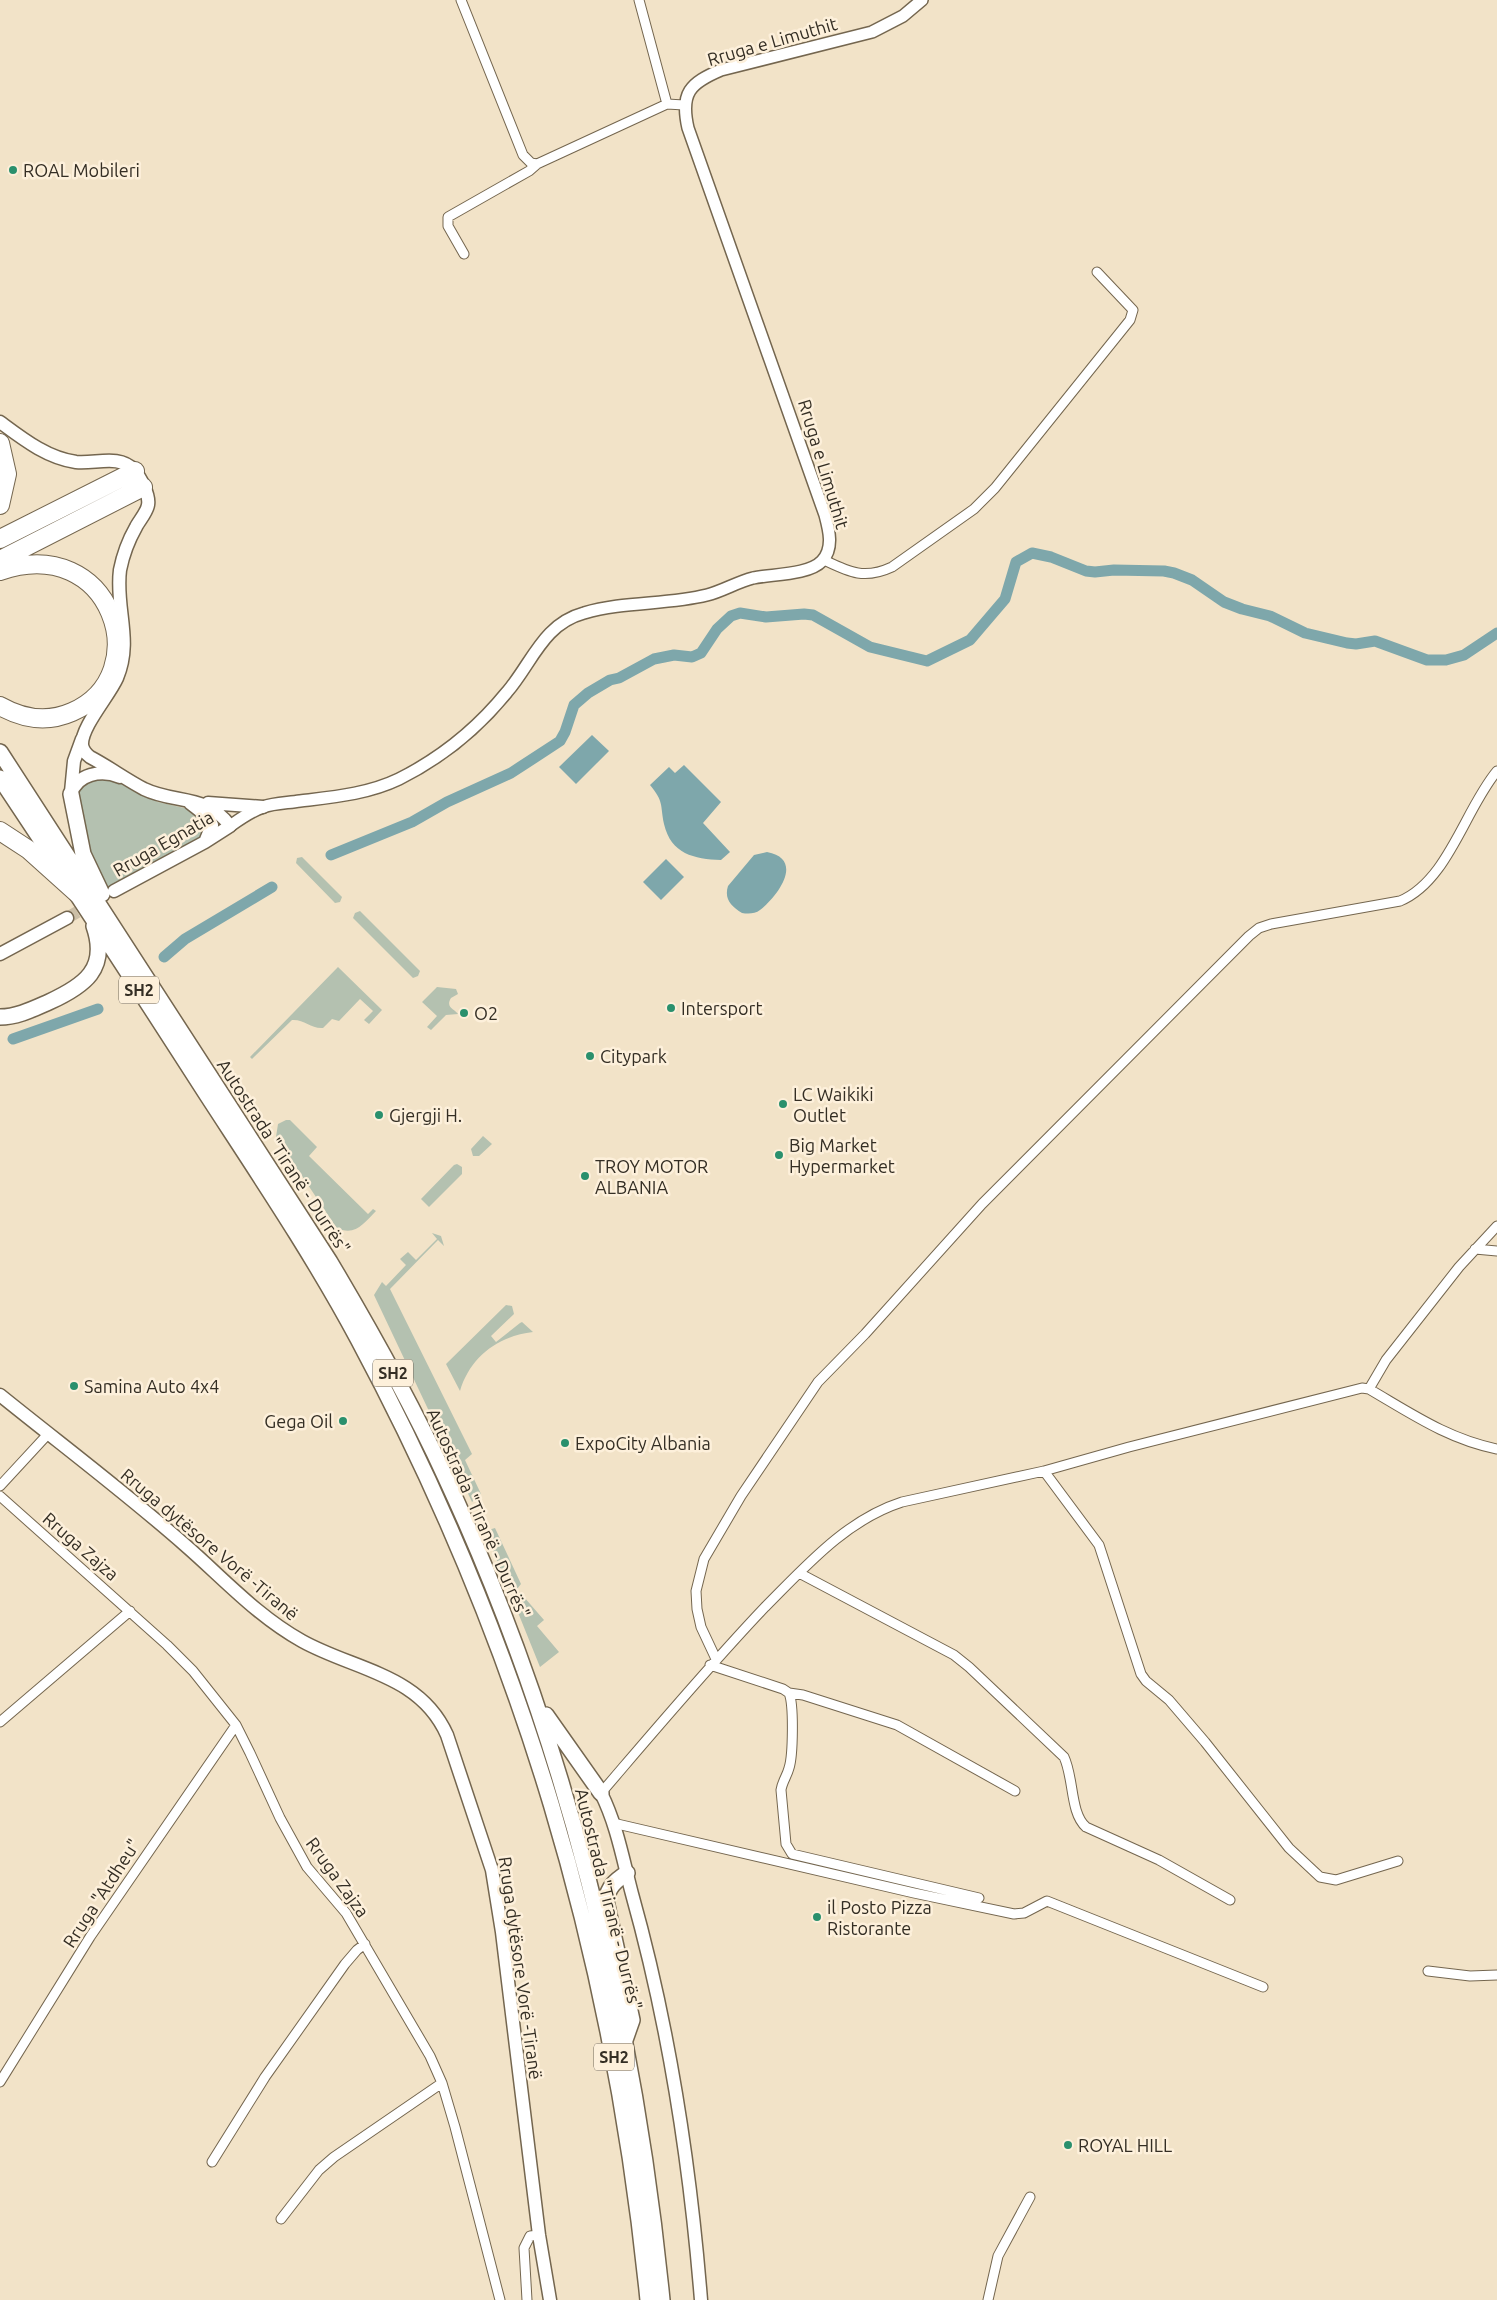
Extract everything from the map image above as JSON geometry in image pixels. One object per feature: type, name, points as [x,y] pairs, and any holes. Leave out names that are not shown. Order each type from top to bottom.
[{"type":"highway","points":[[0,442],[8,474],[0,505]]},
{"type":"highway","points":[[0,539],[135,471]]},
{"type":"highway","points":[[0,560],[143,487]]},
{"type":"highway","points":[[0,571],[28,564],[44,564],[73,571],[87,581],[104,600],[114,624],[116,638],[116,652],[108,679],[90,702],[77,710],[63,716],[34,718],[20,716],[0,706]]},
{"type":"highway","name":"Autostrada \"Tiranë - Durrës\"","points":[[0,752],[310,1229],[380,1347],[453,1492],[488,1576],[533,1695],[584,1863],[625,2040],[648,2179],[662,2300]]},
{"type":"highway","name":"Autostrada \"Tiranë - Durrës\"","points":[[0,778],[78,894],[282,1211],[337,1301],[412,1445],[491,1626],[532,1740],[557,1818],[597,1974],[632,2170],[648,2300]]},
{"type":"highway","points":[[71,794],[75,822],[83,854],[137,964]]},
{"type":"highway","points":[[0,831],[29,850],[78,894]]},
{"type":"highway","points":[[0,1017],[13,1016],[37,1008],[68,994],[87,980],[94,971],[99,951],[96,932],[89,913]]},
{"type":"highway","points":[[533,1695],[569,1750],[601,1793]]},
{"type":"highway","points":[[625,2040],[632,2020],[606,1901],[607,1891],[627,1873]]},
{"type":"main road","points":[[0,422],[30,444],[54,455],[76,462],[116,460],[125,463],[135,471],[148,498],[148,507],[129,540],[120,572],[120,604],[125,634],[122,664],[108,695],[84,734],[74,761],[71,794]]},
{"type":"main road","points":[[84,734],[82,745],[84,752],[145,789],[192,804],[208,817],[212,825],[205,842]]},
{"type":"main road","points":[[71,794],[74,785],[89,775],[116,775],[131,781]]},
{"type":"main road","points":[[178,800],[263,807]]},
{"type":"main road","points":[[201,802],[216,810],[230,826]]},
{"type":"main road","name":"Rruga Egnatia","points":[[114,891],[205,842],[230,826]]},
{"type":"main road","points":[[0,954],[67,918]]},
{"type":"main road","name":"Rruga dytësore Vorë -Tiranë","points":[[0,1395],[153,1518],[266,1618],[320,1650],[405,1686],[423,1699],[438,1717],[450,1744],[492,1870],[503,1942],[539,2235],[550,2300]]},
{"type":"main road","points":[[601,1793],[613,1823],[650,1961],[680,2120],[692,2207],[701,2300]]},
{"type":"street","points":[[461,0],[524,155],[531,163],[537,164]]},
{"type":"street","points":[[639,0],[667,104]]},
{"type":"street","name":"Rruga e Limuthit","points":[[824,560],[830,536],[825,515],[688,128],[684,104],[686,96],[692,88],[709,75],[721,70],[872,32],[903,16],[922,0]]},
{"type":"street","points":[[464,254],[448,226],[448,218],[529,171],[537,164],[667,104],[684,104]]},
{"type":"street","points":[[230,826],[263,807],[367,791],[420,768],[446,752],[488,714],[521,674],[543,640],[554,628],[584,612],[708,595],[747,580],[813,568],[824,560],[858,574],[879,572],[892,567],[928,539],[974,509],[995,488],[1130,320],[1133,310],[1098,272]]},
{"type":"street","points":[[1015,1791],[897,1725],[803,1695],[789,1694],[783,1689],[713,1662],[701,1627],[697,1608],[696,1591],[704,1559],[741,1496],[818,1382],[877,1321],[982,1204],[1249,936],[1259,928],[1271,924],[1400,901],[1410,897],[1419,890],[1440,864],[1497,771]]},
{"type":"street","points":[[1369,1389],[1386,1360],[1475,1249],[1497,1226]]},
{"type":"street","points":[[1475,1249],[1497,1251]]},
{"type":"street","points":[[601,1793],[713,1662],[799,1573],[834,1539],[881,1509],[902,1502],[1044,1471],[1350,1391],[1369,1389],[1441,1431],[1471,1444],[1497,1449]]},
{"type":"street","points":[[0,1486],[48,1434]]},
{"type":"street","points":[[1044,1471],[1098,1545],[1141,1674],[1146,1682],[1169,1700],[1205,1742],[1289,1848],[1320,1877],[1327,1880],[1336,1880],[1398,1861]]},
{"type":"street","name":"Rruga Zajza","points":[[0,1496],[130,1611],[193,1671],[236,1726],[280,1818],[307,1867],[346,1913],[430,2056],[442,2083],[455,2126],[500,2300]]},
{"type":"street","points":[[799,1573],[954,1655],[969,1667],[1064,1757],[1070,1774],[1077,1815],[1080,1822],[1086,1827],[1159,1860],[1230,1900]]},
{"type":"street","points":[[0,1722],[130,1611]]},
{"type":"street","points":[[789,1694],[792,1710],[789,1769],[780,1790],[788,1849],[796,1856],[979,1898]]},
{"type":"street","name":"Rruga \"Atdheu\"","points":[[0,2082],[90,1937],[236,1726]]},
{"type":"street","points":[[613,1823],[914,1893],[1014,1914],[1024,1913],[1047,1901],[1263,1987]]},
{"type":"street","points":[[212,2162],[265,2077],[345,1964],[365,1944]]},
{"type":"street","points":[[1428,1971],[1450,1974],[1497,1975]]},
{"type":"street","points":[[281,2219],[319,2170],[334,2157],[442,2083]]},
{"type":"street","points":[[988,2300],[998,2256],[1030,2197]]},
{"type":"street","points":[[526,2300],[524,2248],[530,2236],[539,2235]]},
{"type":"green space","points":[[92,779],[111,779],[158,802],[193,810],[204,821],[203,833],[200,837],[107,888],[87,846],[78,789]]},
{"type":"green space","points":[[302,857],[342,897],[340,902],[335,903],[296,863],[297,858]]},
{"type":"green space","points":[[360,911],[420,971],[418,976],[413,978],[353,918],[355,913]]},
{"type":"green space","points":[[338,967],[382,1010],[369,1024],[364,1020],[373,1011],[360,999],[339,1021],[332,1019],[323,1028],[292,1020],[252,1059],[250,1057]]},
{"type":"green space","points":[[437,987],[456,989],[458,994],[451,998],[449,1004],[458,1014],[446,1015],[431,1030],[427,1027],[437,1016],[422,1002]]},
{"type":"green space","points":[[290,1120],[317,1147],[309,1156],[368,1214],[373,1209],[376,1211],[358,1228],[348,1231],[336,1227],[276,1137],[278,1124]]},
{"type":"green space","points":[[483,1136],[492,1144],[479,1156],[473,1156],[471,1149]]},
{"type":"green space","points":[[457,1164],[462,1167],[462,1174],[429,1207],[421,1199]]},
{"type":"green space","points":[[432,1233],[441,1236],[444,1246],[438,1240],[390,1289],[472,1454],[465,1460],[481,1494],[472,1502],[374,1295],[382,1282],[386,1286],[406,1265],[400,1259],[408,1252],[416,1260],[437,1239]]},
{"type":"green space","points":[[506,1305],[512,1306],[514,1314],[491,1336],[496,1342],[522,1322],[533,1332],[508,1338],[487,1350],[471,1368],[460,1391],[446,1364]]},
{"type":"green space","points":[[495,1528],[521,1584],[517,1589],[544,1620],[537,1626],[559,1652],[540,1667],[485,1531]]},
{"type":"water","points":[[592,735],[609,751],[576,784],[559,767]]},
{"type":"water","points":[[684,765],[721,802],[703,823],[730,852],[721,860],[702,858],[685,853],[672,842],[667,834],[660,800],[650,785],[669,767],[675,773]]},
{"type":"water","points":[[767,852],[778,856],[784,862],[786,870],[784,878],[774,896],[760,910],[742,913],[729,902],[727,895],[728,886],[754,855]]},
{"type":"water","points":[[666,859],[684,877],[661,900],[643,882]]},
{"type":"waterway","points":[[331,855],[412,822],[447,802],[511,773],[560,741],[574,705],[588,693],[654,659],[674,655],[692,657],[701,653],[717,629],[731,616],[740,613],[766,617],[813,615],[870,647],[927,661],[970,640],[1005,599],[1016,562],[1032,553],[1051,557],[1086,571],[1164,571],[1174,573],[1192,580],[1224,602],[1270,616],[1305,633],[1347,643],[1356,644],[1375,641],[1427,660],[1446,660],[1464,655],[1497,633]]},
{"type":"waterway","points":[[164,957],[185,939],[272,887]]},
{"type":"waterway","points":[[13,1039],[98,1009]]},
{"type":"tunnel","points":[[67,918],[93,903]]},
{"type":"place","name":"ROAL Mobileri","points":[[13,170]]},
{"type":"place","name":"Intersport","points":[[671,1008]]},
{"type":"place","name":"O2","points":[[464,1013]]},
{"type":"place","name":"Citypark","points":[[590,1056]]},
{"type":"place","name":"LC Waikiki Outlet","points":[[783,1104]]},
{"type":"place","name":"Gjergji H.","points":[[379,1115]]},
{"type":"place","name":"Big Market Hypermarket","points":[[779,1155]]},
{"type":"place","name":"TROY MOTOR ALBANIA","points":[[585,1176]]},
{"type":"place","name":"Samina Auto 4x4","points":[[74,1386]]},
{"type":"place","name":"Gega Oil","points":[[343,1421]]},
{"type":"place","name":"ExpoCity Albania","points":[[565,1443]]},
{"type":"place","name":"il Posto Pizza Ristorante","points":[[817,1917]]},
{"type":"place","name":"ROYAL HILL","points":[[1068,2145]]}]
